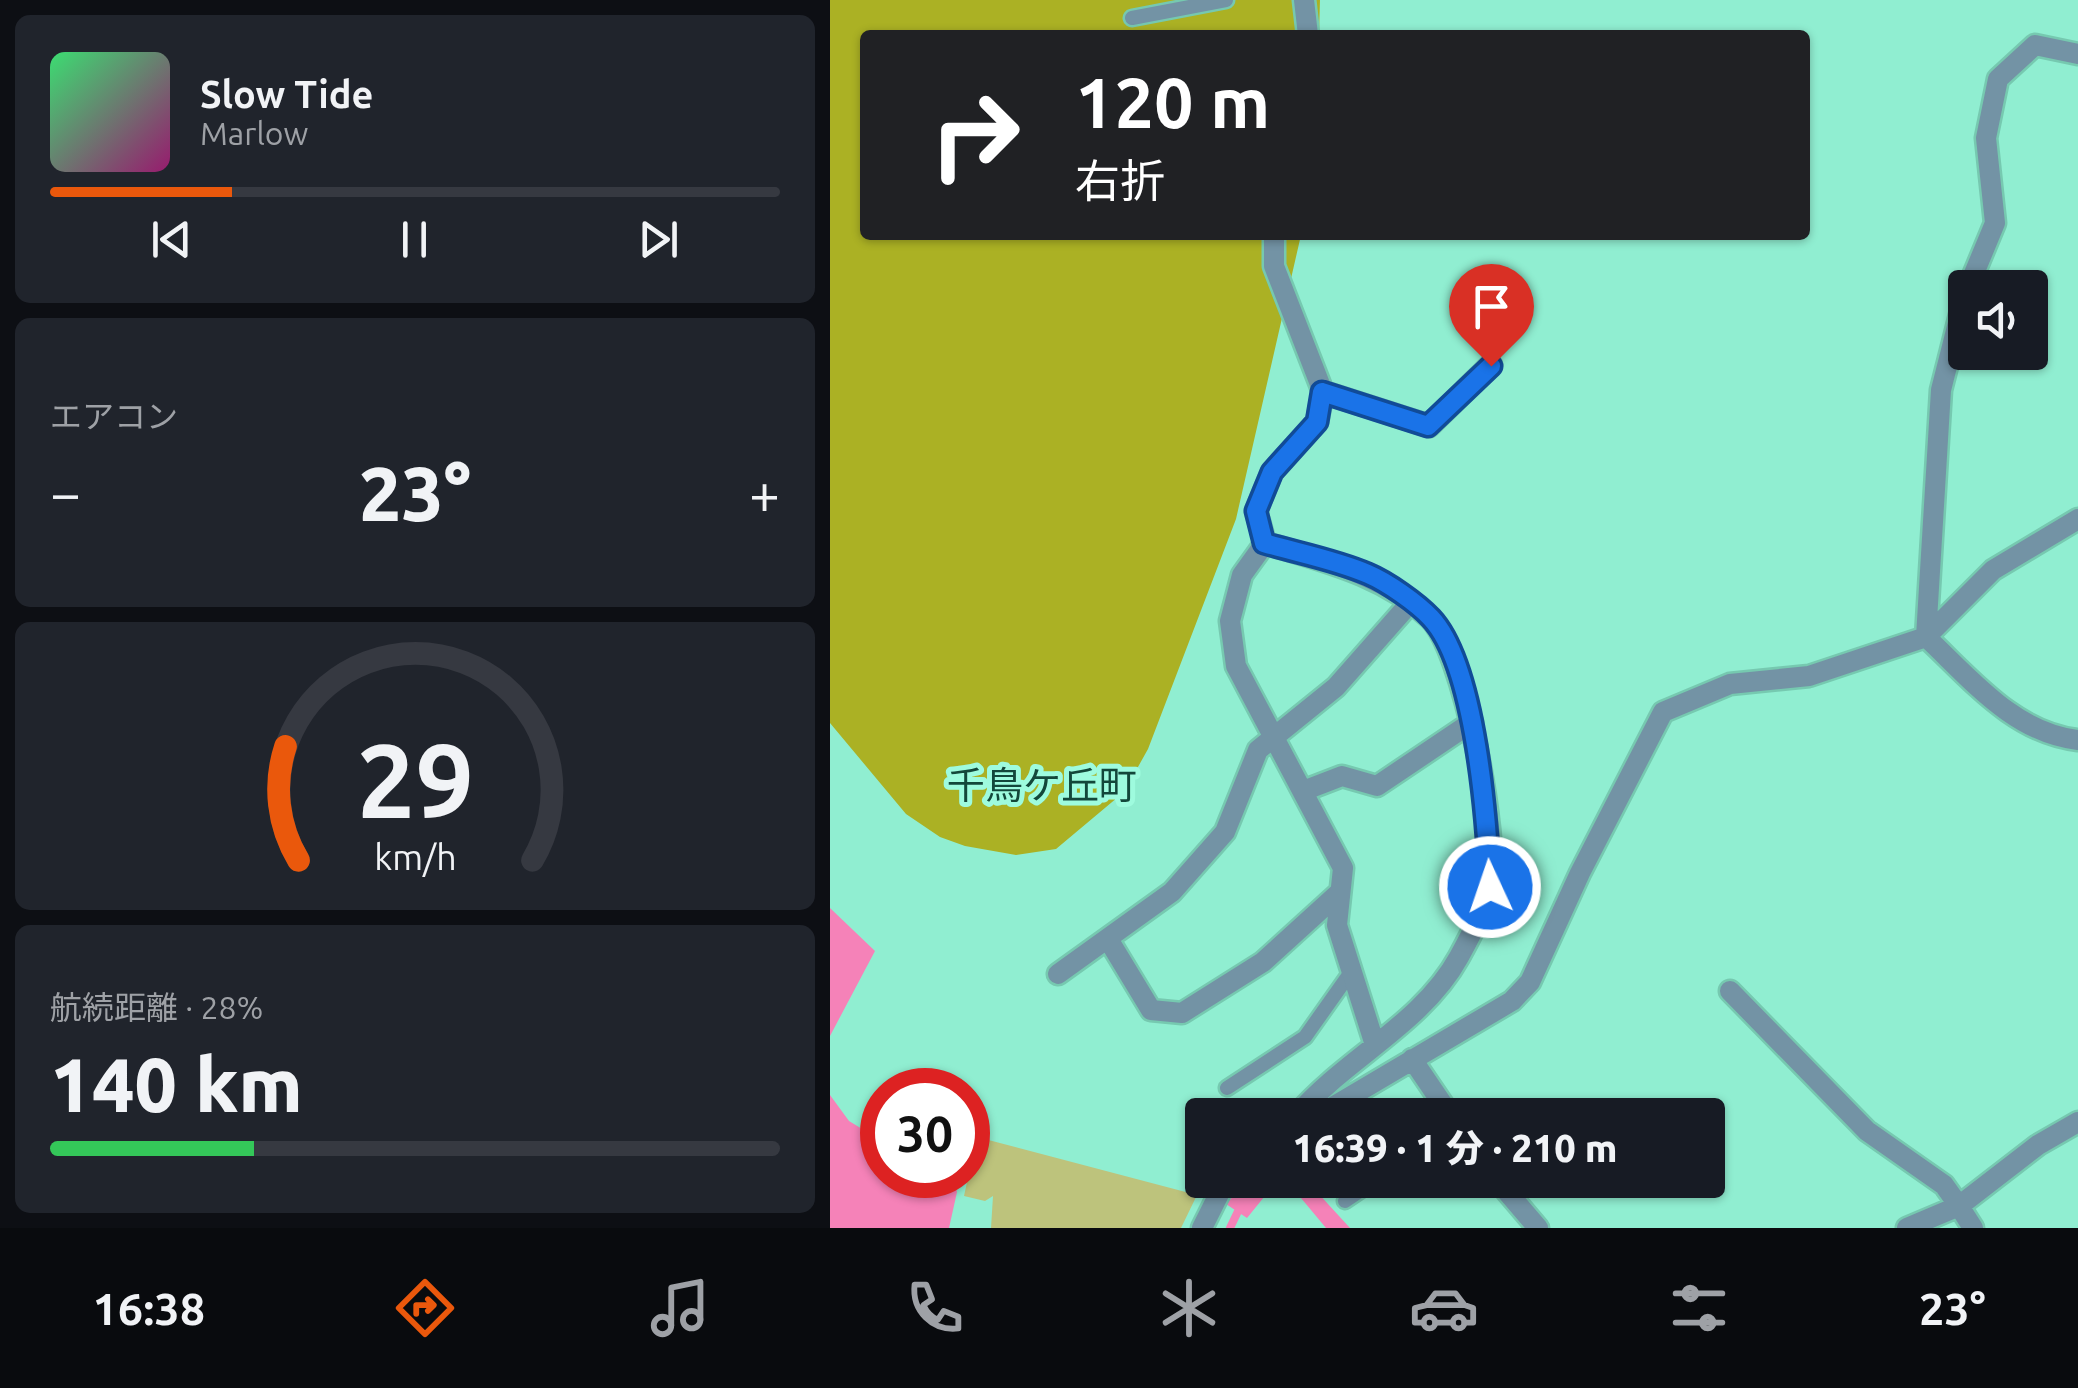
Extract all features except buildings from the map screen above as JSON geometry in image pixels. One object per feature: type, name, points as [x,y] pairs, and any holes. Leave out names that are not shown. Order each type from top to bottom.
[{"type":"street","points":[[1304,0],[1307,30]]},
{"type":"street","points":[[1976,270],[1996,223],[1986,138],[1998,79],[2036,44],[2078,54]]},
{"type":"street","points":[[1274,240],[1274,266],[1322,392],[1317,422],[1272,472],[1256,511],[1264,543],[1242,575],[1230,621],[1236,666],[1343,868],[1336,925],[1374,1045]]},
{"type":"street","points":[[1926,638],[1941,390],[1948,362]]},
{"type":"street","points":[[1322,392],[1428,426],[1491,366]]},
{"type":"street","points":[[1347,1098],[1512,1000],[1530,982],[1580,874],[1664,712],[1730,684],[1809,676],[1926,638],[1993,570],[2078,520]]},
{"type":"street","points":[[1264,543],[1370,575],[1431,618],[1447,643],[1472,722],[1487,829],[1490,887],[1458,958],[1419,1010],[1312,1098]]},
{"type":"street","points":[[1058,974],[1172,892],[1225,832],[1258,750],[1336,687],[1410,603]]},
{"type":"street","points":[[1926,638],[2010,714],[2054,738],[2078,740]]},
{"type":"street","points":[[1303,791],[1342,776],[1377,786],[1472,722]]},
{"type":"street","points":[[1108,939],[1150,1010],[1182,1013],[1262,962],[1340,892]]},
{"type":"street","points":[[1730,991],[1867,1131],[1944,1186],[1973,1228]]},
{"type":"street","points":[[1412,1059],[1438,1098]]},
{"type":"street","points":[[1907,1228],[1959,1206],[2038,1146],[2078,1122]]},
{"type":"street","points":[[1202,1228],[1217,1198]]},
{"type":"street","points":[[1512,1198],[1538,1228]]},
{"type":"lane","points":[[1132,18],[1226,0]]},
{"type":"lane","points":[[1227,1088],[1305,1036],[1351,972]]},
{"type":"lane","points":[[1345,1201],[1349,1198]]},
{"type":"green space","points":[[990,1140],[1185,1192],[1185,1198],[1196,1198],[1181,1228],[991,1228],[993,1196],[990,1198]]},
{"type":"shaded area","points":[[830,0],[1320,0],[1319,30],[860,30],[860,240],[1300,240],[1236,519],[1148,749],[1124,792],[1056,849],[1016,855],[965,846],[940,837],[906,814],[830,723]]},
{"type":"shaded area","points":[[830,908],[875,951],[830,1036]]},
{"type":"shaded area","points":[[830,1095],[849,1121],[860,1128],[860,1198],[956,1198],[949,1228],[830,1228]]},
{"type":"shaded area","points":[[1232,1198],[1263,1198],[1247,1218],[1226,1204]]},
{"type":"shaded area","points":[[1301,1198],[1322,1198],[1350,1228],[1326,1228]]},
{"type":"waterway","points":[[1230,1228],[1241,1205]]},
{"type":"district","name":"千鳥ケ丘町","points":[[1042,785]]},
{"type":"route","points":[[1490,887],[1487,829],[1472,722],[1447,643],[1431,618],[1370,575],[1264,543],[1256,511],[1272,472],[1317,422],[1322,392],[1371,404],[1428,426],[1491,366]]}]
